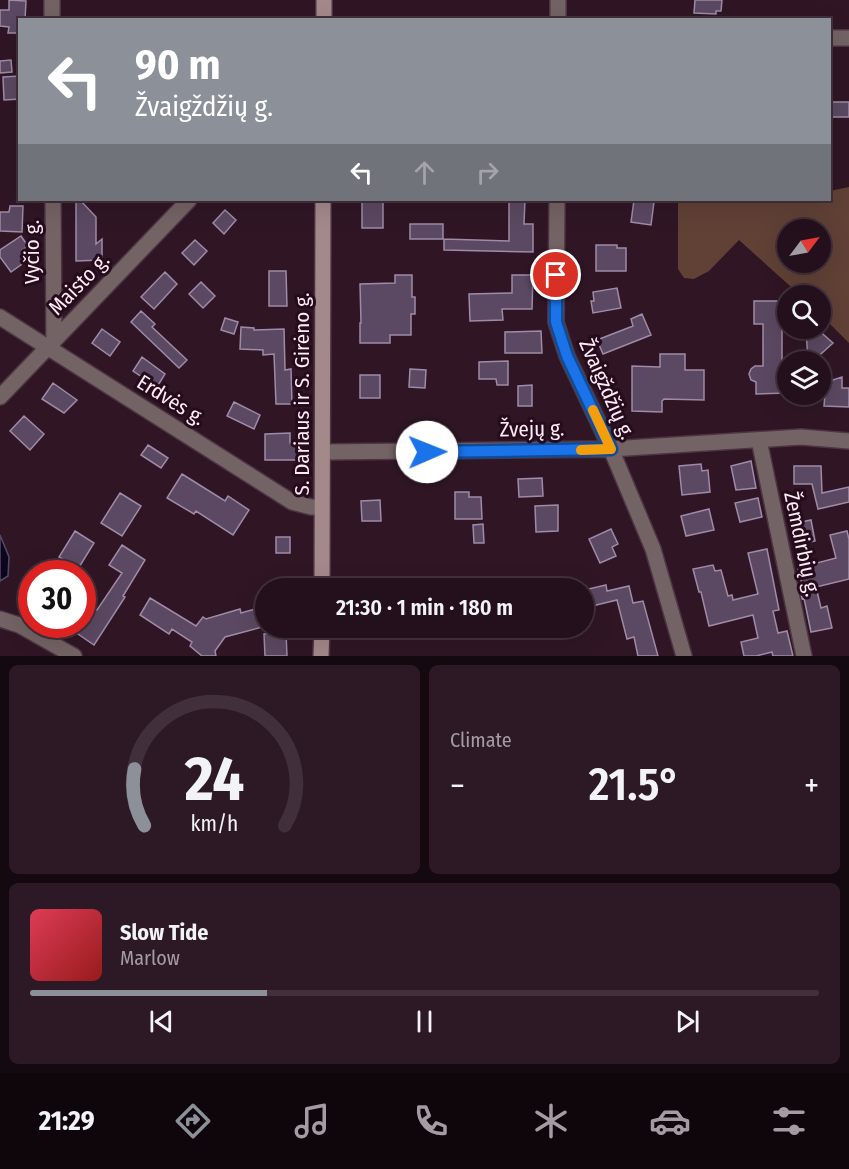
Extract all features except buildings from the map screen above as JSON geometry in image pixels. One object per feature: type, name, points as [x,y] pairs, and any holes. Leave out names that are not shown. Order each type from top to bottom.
[{"type":"street","points":[[52,0],[52,18]]},
{"type":"street","points":[[324,0],[324,18]]},
{"type":"street","points":[[558,0],[558,18]]},
{"type":"street","points":[[831,38],[849,38]]},
{"type":"street","name":"Vyčio g.","points":[[51,344],[53,201]]},
{"type":"street","name":"Maisto g.","points":[[0,397],[188,201]]},
{"type":"street","name":"S. Dariaus ir S. Girėno g.","points":[[322,578],[323,201]]},
{"type":"street","name":"Žvaigždžių g.","points":[[557,201],[556,322],[567,356],[611,449],[653,549],[684,656]]},
{"type":"street","name":"Erdvės g.","points":[[0,316],[51,344],[292,502],[301,506],[322,507]]},
{"type":"street","name":"Žvejų g.","points":[[323,452],[611,449],[801,437],[849,441]]},
{"type":"street","name":"Žemdirbių g.","points":[[759,440],[804,656]]},
{"type":"street","points":[[0,619],[19,625],[74,656]]},
{"type":"street","points":[[321,638],[321,656]]},
{"type":"shaded area","points":[[849,187],[849,343],[831,325],[831,285],[789,285],[739,240],[709,271],[694,279],[684,278],[678,269],[678,201],[763,203],[831,201],[831,191]]},
{"type":"shaded area","points":[[0,535],[9,557],[8,576],[0,581]]},
{"type":"slow traffic","points":[[581,450],[611,449],[593,410]]},
{"type":"route","points":[[427,452],[611,449],[567,356],[556,322],[556,275]]}]
